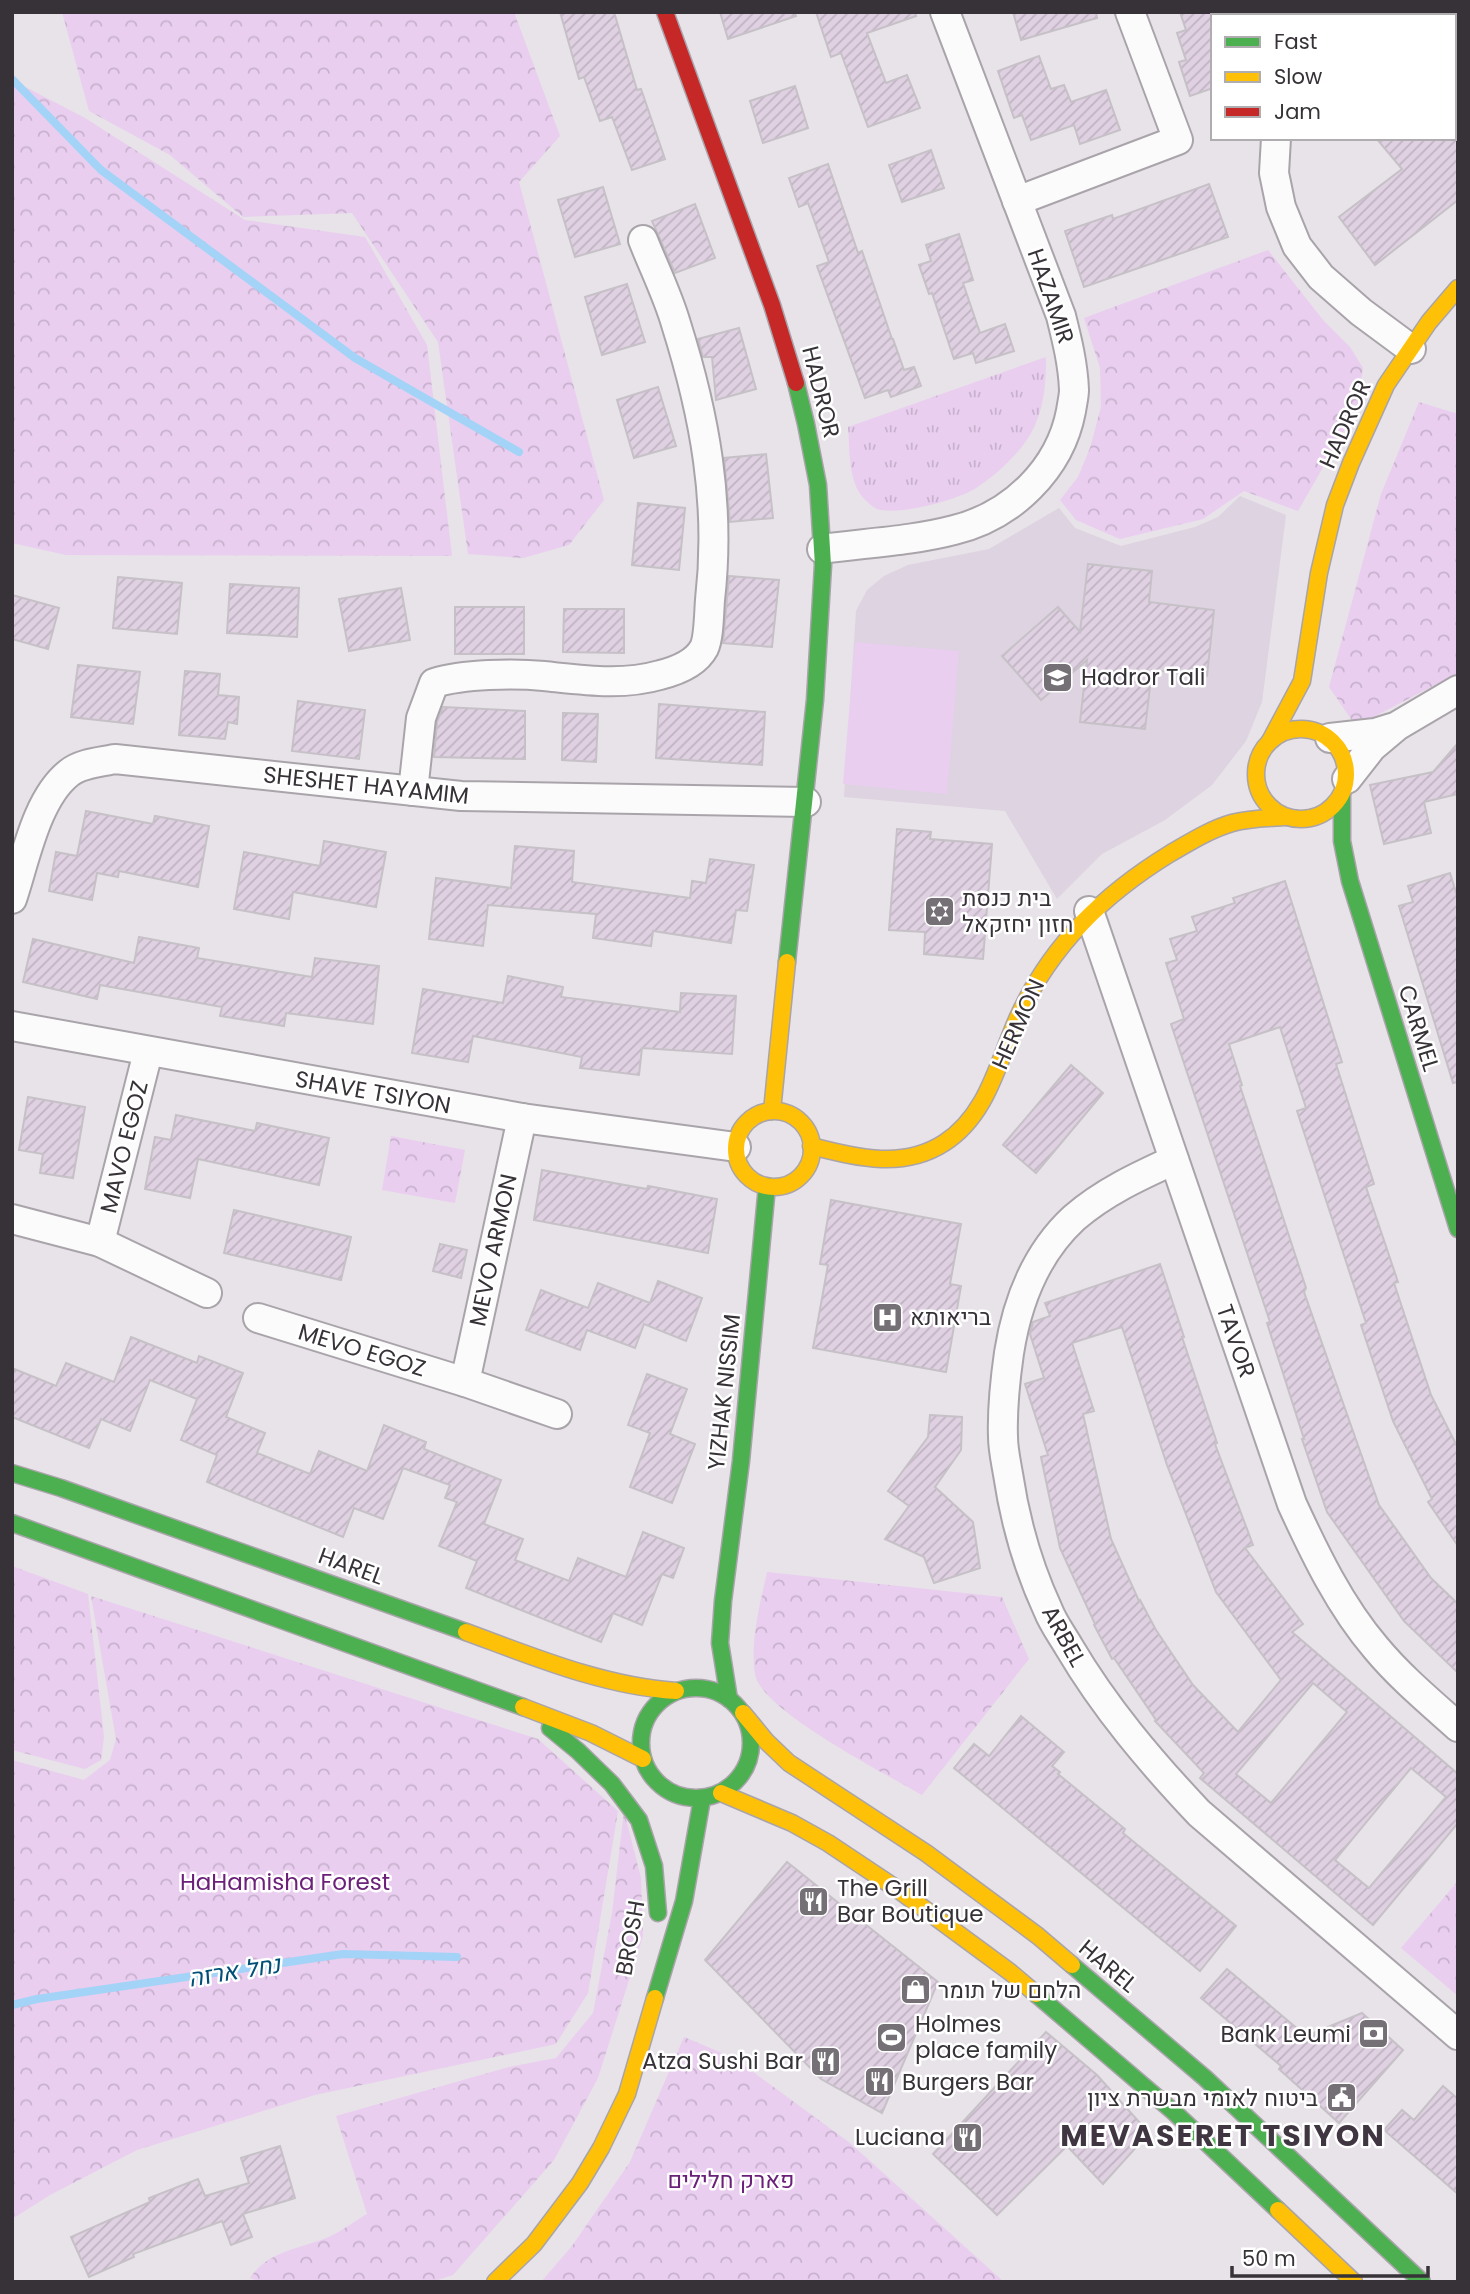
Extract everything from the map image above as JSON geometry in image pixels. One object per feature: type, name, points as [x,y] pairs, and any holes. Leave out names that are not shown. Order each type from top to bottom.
[{"type":"street","name":"HADROR","points":[[665,12],[789,351],[819,488],[822,549],[821,634],[806,802]]},
{"type":"street","name":"HAZAMIR","points":[[822,549],[955,530],[993,516],[1027,491],[1051,464],[1067,431],[1074,392],[1070,355],[1061,316],[945,12]]},
{"type":"street","points":[[1017,201],[1178,140],[1130,12]]},
{"type":"street","points":[[1276,140],[1274,173],[1281,207],[1297,246],[1321,276],[1361,312],[1410,349]]},
{"type":"street","points":[[413,791],[421,718],[434,683],[449,679],[523,674],[608,682],[657,676],[680,669],[705,647],[715,516],[708,446],[676,323],[643,240]]},
{"type":"street","name":"HADROR","points":[[1270,741],[1302,681],[1318,573],[1335,505],[1386,385],[1429,322],[1458,288]]},
{"type":"street","name":"HADROR","points":[[1302,681],[1308,706],[1325,736]]},
{"type":"street","points":[[1345,787],[1345,762],[1338,748],[1325,736],[1312,730],[1296,729],[1281,733],[1270,741],[1260,754],[1255,777],[1259,793],[1266,804],[1279,815],[1313,819],[1327,812],[1345,787],[1372,747],[1397,726],[1458,690]]},
{"type":"street","points":[[1325,736],[1375,733],[1397,726]]},
{"type":"street","name":"SHESHET HAYAMIM","points":[[12,899],[39,814],[45,804],[70,772],[115,759],[461,796],[806,802]]},
{"type":"street","points":[[1243,790],[1257,767]]},
{"type":"street","name":"CARMEL","points":[[1345,787],[1342,841],[1350,881],[1458,1229]]},
{"type":"street","points":[[772,1111],[806,802]]},
{"type":"street","name":"HERMON","points":[[1210,831],[1233,806]]},
{"type":"street","points":[[1290,818],[1314,831]]},
{"type":"street","name":"HERMON","points":[[811,1146],[876,1161],[888,1161],[912,1157],[946,1142],[977,1110],[1042,971],[1089,911],[1122,884],[1210,831],[1243,820],[1290,818]]},
{"type":"street","name":"CARMEL","points":[[1329,842],[1350,881]]},
{"type":"street","name":"TAVOR","points":[[1089,911],[1292,1504],[1315,1555],[1375,1648],[1416,1690],[1458,1727]]},
{"type":"street","name":"SHAVE TSIYON","points":[[12,1026],[522,1118],[736,1147]]},
{"type":"street","name":"MAVO EGOZ","points":[[100,1242],[148,1052]]},
{"type":"street","points":[[772,1111],[781,1112],[799,1121],[809,1136],[811,1146],[807,1168],[799,1177],[779,1187],[767,1186],[751,1179],[744,1173],[736,1156],[738,1136],[743,1126],[751,1119],[772,1111]]},
{"type":"street","name":"MEVO ARMON","points":[[465,1382],[522,1118]]},
{"type":"street","name":"ARBEL","points":[[1174,1160],[1133,1178],[1073,1219],[1048,1248],[1027,1283],[1014,1321],[1004,1388],[1003,1440],[1009,1487],[1023,1551],[1048,1612],[1085,1674],[1119,1722],[1161,1773],[1199,1813],[1458,2035]]},
{"type":"street","name":"YIZHAK NISSIM","points":[[729,1699],[720,1643],[723,1601],[741,1461],[767,1186]]},
{"type":"street","points":[[12,1219],[100,1242],[207,1293]]},
{"type":"street","name":"MEVO EGOZ","points":[[258,1318],[465,1382],[557,1414]]},
{"type":"street","name":"HAREL","points":[[12,1472],[345,1588],[558,1666],[649,1689],[681,1690]]},
{"type":"street","points":[[12,1523],[524,1707],[591,1733],[643,1759]]},
{"type":"street","name":"YIZHAK NISSIM","points":[[681,1690],[697,1677],[703,1665],[723,1601]]},
{"type":"street","points":[[700,1688],[729,1699],[743,1713],[750,1730],[751,1749],[746,1767],[736,1783],[720,1793],[702,1799],[689,1799],[665,1790],[651,1776],[643,1759],[640,1743],[643,1726],[650,1712],[662,1699],[681,1690],[700,1688]]},
{"type":"street","name":"BROSH","points":[[524,1707],[578,1751],[612,1784],[639,1820],[653,1866],[657,1919],[665,1852]]},
{"type":"street","name":"HAREL","points":[[743,1713],[789,1763],[926,1853],[1038,1936],[1205,2078],[1422,2282]]},
{"type":"street","points":[[665,1790],[667,1814]]},
{"type":"street","points":[[720,1793],[792,1823],[828,1843],[900,1891],[1004,1968],[1174,2112],[1353,2282]]},
{"type":"street","name":"BROSH","points":[[495,2282],[534,2244],[580,2183],[601,2148],[627,2094],[684,1901],[702,1799]]},
{"type":"street","name":"BROSH","points":[[627,2094],[649,1965]]},
{"type":"shaded area","name":"Hadror Tali","points":[[1240,496],[1286,515],[1262,702],[1246,741],[1212,785],[1165,820],[1102,854],[1057,899],[1005,811],[844,797],[856,611],[867,590],[884,576],[908,565],[989,549],[1059,508],[1075,528],[1121,546],[1195,527],[1218,517]]},
{"type":"green space","points":[[62,12],[514,12],[560,136],[519,182],[604,500],[569,545],[523,558],[468,554],[438,342],[352,213],[243,217],[170,155],[89,111]]},
{"type":"green space","points":[[12,80],[85,118],[245,220],[365,237],[427,345],[452,556],[66,555],[12,543]]},
{"type":"green space","points":[[1268,250],[1323,320],[1350,347],[1363,368],[1357,408],[1298,511],[1244,491],[1203,519],[1120,539],[1076,520],[1060,500],[1078,477],[1090,448],[1101,407],[1100,368],[1084,318]]},
{"type":"green space","points":[[1046,357],[1043,398],[1035,426],[1012,458],[984,483],[967,493],[913,509],[877,509],[861,495],[852,471],[848,427]]},
{"type":"green space","points":[[1419,402],[1458,414],[1458,673],[1356,726],[1329,687],[1381,494]]},
{"type":"green space","points":[[855,642],[959,651],[947,794],[843,784]]},
{"type":"green space","points":[[391,1136],[465,1150],[455,1203],[382,1190]]},
{"type":"green space","points":[[12,1566],[88,1594],[104,1737],[101,1760],[85,1769],[12,1750]]},
{"type":"green space","points":[[767,1572],[1002,1597],[1029,1659],[922,1795],[828,1741],[779,1706],[763,1689],[755,1674],[754,1648],[756,1623]]},
{"type":"green space","name":"HaHamisha Forest","points":[[91,1596],[538,1739],[618,1811],[588,1993],[556,2044],[315,2095],[137,2150],[50,2195],[12,2219],[12,1760],[84,1780],[110,1760],[116,1739]]},
{"type":"green space","points":[[624,1811],[641,1878],[643,1936],[598,2078],[554,2160],[453,2275],[431,2282],[262,2282],[250,2278],[258,2268],[277,2255],[333,2235],[367,2214],[336,2116],[509,2067],[556,2058],[593,2013],[612,1913]]},
{"type":"green space","points":[[1458,1881],[1458,1996],[1401,1948]]},
{"type":"green space","name":"פארק חלילים","points":[[684,2037],[734,2058],[850,2143],[1004,2282],[541,2282],[572,2246],[630,2162]]},
{"type":"building","points":[[560,12],[614,12],[637,90],[641,89],[665,159],[632,170],[612,117],[600,121],[584,77],[579,79]]},
{"type":"building","points":[[720,12],[795,12],[796,16],[728,39]]},
{"type":"building","points":[[816,12],[915,12],[916,16],[867,33],[886,83],[907,75],[920,108],[868,127],[841,53],[831,57]]},
{"type":"building","points":[[1013,12],[1096,12],[1097,18],[1021,40]]},
{"type":"building","points":[[1180,12],[1213,12],[1211,89],[1190,96],[1179,62],[1186,60],[1177,33],[1186,30]]},
{"type":"building","points":[[1039,56],[1051,89],[1064,85],[1071,102],[1106,90],[1120,130],[1080,144],[1074,125],[1031,140],[1022,115],[1014,118],[998,71]]},
{"type":"building","points":[[795,86],[808,128],[763,143],[750,101]]},
{"type":"building","points":[[1458,138],[1458,200],[1375,265],[1339,217],[1402,169],[1378,140]]},
{"type":"building","points":[[931,150],[944,188],[902,202],[889,165]]},
{"type":"building","points":[[828,164],[858,253],[862,251],[904,370],[914,367],[921,386],[891,397],[888,390],[865,398],[817,266],[829,262],[808,203],[799,207],[789,178]]},
{"type":"building","points":[[1209,184],[1228,237],[1084,287],[1065,231],[1112,215],[1113,219]]},
{"type":"building","points":[[603,187],[620,244],[575,257],[558,200]]},
{"type":"building","points":[[695,204],[715,258],[675,273],[652,221]]},
{"type":"building","points":[[959,234],[973,280],[963,283],[980,333],[1005,324],[1014,351],[976,363],[973,353],[954,359],[932,293],[929,294],[919,265],[931,261],[926,245]]},
{"type":"building","points":[[627,284],[645,342],[602,355],[585,297]]},
{"type":"building","points":[[739,328],[756,389],[716,400],[712,357],[703,357],[698,339]]},
{"type":"building","points":[[658,387],[676,446],[634,458],[617,400]]},
{"type":"building","points":[[766,454],[773,518],[730,522],[724,458]]},
{"type":"building","points":[[638,503],[685,508],[679,570],[632,565]]},
{"type":"building","name":"Hadror Tali","points":[[1088,564],[1152,571],[1149,602],[1214,610],[1207,676],[1152,670],[1145,729],[1080,722],[1087,660],[1041,700],[1002,656],[1058,607],[1080,632]]},
{"type":"building","points":[[729,576],[779,580],[772,647],[723,643]]},
{"type":"building","points":[[118,577],[182,583],[177,634],[113,628]]},
{"type":"building","points":[[230,584],[299,588],[297,637],[227,633]]},
{"type":"building","points":[[401,588],[410,640],[349,651],[339,599]]},
{"type":"building","points":[[12,595],[59,608],[48,649],[12,639]]},
{"type":"building","points":[[455,607],[524,607],[524,654],[455,654]]},
{"type":"building","points":[[564,609],[624,609],[624,653],[563,652]]},
{"type":"building","points":[[78,665],[140,672],[133,724],[71,717]]},
{"type":"building","points":[[185,671],[220,674],[218,695],[239,697],[237,724],[228,722],[225,739],[179,735]]},
{"type":"building","points":[[298,701],[365,710],[359,759],[292,751]]},
{"type":"building","points":[[659,704],[765,712],[762,765],[656,758]]},
{"type":"building","points":[[443,707],[525,711],[525,759],[434,757],[437,722]]},
{"type":"building","points":[[563,713],[598,714],[596,762],[562,760]]},
{"type":"building","points":[[1458,743],[1458,794],[1424,802],[1431,833],[1384,844],[1370,785],[1433,772]]},
{"type":"building","points":[[86,811],[153,824],[155,816],[209,826],[198,887],[119,871],[118,877],[97,873],[92,900],[49,891],[56,852],[77,856]]},
{"type":"building","name":"בית כנסת חזון יחזקאל","points":[[897,829],[931,832],[930,839],[992,844],[983,959],[924,954],[925,932],[889,930]]},
{"type":"building","points":[[324,841],[386,852],[376,907],[293,892],[289,919],[234,909],[244,852],[320,866]]},
{"type":"building","points":[[515,846],[574,851],[572,882],[690,898],[692,881],[706,883],[710,859],[754,865],[747,911],[736,910],[731,943],[653,931],[651,946],[593,938],[596,914],[488,905],[483,946],[429,939],[436,878],[511,888]]},
{"type":"building","points":[[1450,873],[1458,899],[1458,1082],[1453,1083],[1399,906],[1413,902],[1408,886]]},
{"type":"building","points":[[1285,881],[1342,1062],[1336,1064],[1374,1184],[1366,1187],[1398,1282],[1394,1283],[1431,1395],[1458,1448],[1458,1546],[1428,1502],[1432,1499],[1393,1421],[1361,1325],[1366,1323],[1297,1111],[1306,1108],[1280,1027],[1229,1044],[1242,1085],[1240,1086],[1306,1288],[1304,1292],[1379,1505],[1431,1578],[1458,1604],[1458,1673],[1404,1621],[1327,1512],[1267,1323],[1270,1322],[1171,1024],[1184,1019],[1166,963],[1177,960],[1170,939],[1197,931],[1192,917],[1235,903],[1233,898]]},
{"type":"building","points":[[139,937],[199,948],[197,958],[312,977],[315,958],[379,966],[373,1024],[286,1013],[284,1026],[220,1016],[222,1007],[100,985],[97,999],[23,982],[33,939],[134,963]]},
{"type":"building","points":[[508,976],[563,987],[561,997],[680,1012],[681,993],[736,996],[732,1054],[642,1048],[639,1075],[580,1068],[582,1057],[473,1036],[468,1062],[412,1053],[423,989],[503,1003]]},
{"type":"building","points":[[1071,1065],[1103,1093],[1036,1173],[1003,1145]]},
{"type":"building","points":[[28,1097],[85,1107],[73,1178],[40,1173],[43,1154],[19,1150]]},
{"type":"building","points":[[176,1115],[255,1131],[257,1123],[329,1138],[319,1185],[198,1159],[190,1198],[145,1189],[155,1137],[171,1140]]},
{"type":"building","points":[[542,1170],[717,1199],[708,1253],[534,1220]]},
{"type":"building","name":"בריאותא","points":[[831,1200],[961,1224],[950,1284],[961,1286],[946,1372],[813,1348],[828,1265],[820,1264]]},
{"type":"building","points":[[234,1210],[351,1237],[341,1280],[224,1253]]},
{"type":"building","points":[[440,1244],[467,1250],[461,1278],[433,1271]]},
{"type":"building","points":[[1160,1264],[1217,1443],[1215,1444],[1253,1545],[1245,1548],[1303,1624],[1292,1632],[1458,1774],[1458,1823],[1373,1925],[1200,1778],[1204,1773],[1155,1721],[1114,1658],[1112,1659],[1094,1625],[1060,1548],[1041,1457],[1048,1455],[1025,1384],[1044,1378],[1030,1334],[1033,1322],[1050,1316],[1045,1303]],"holes":[[[1122,1327],[1167,1465],[1216,1592],[1281,1680],[1238,1732],[1193,1685],[1156,1630],[1139,1601],[1111,1539],[1083,1414],[1094,1411],[1072,1343]],[[1313,1683],[1347,1712],[1271,1803],[1236,1774]],[[1411,1768],[1446,1797],[1369,1888],[1335,1860]]]},
{"type":"building","points":[[658,1281],[702,1298],[686,1341],[644,1324],[635,1348],[587,1330],[580,1350],[526,1330],[541,1290],[588,1308],[598,1283],[650,1303]]},
{"type":"building","points":[[131,1337],[197,1363],[199,1356],[243,1373],[226,1417],[265,1433],[257,1453],[310,1474],[319,1451],[367,1471],[384,1425],[426,1442],[424,1449],[501,1480],[484,1524],[523,1539],[515,1560],[569,1581],[578,1558],[626,1577],[643,1532],[684,1548],[673,1578],[662,1574],[642,1625],[613,1613],[601,1642],[466,1588],[477,1561],[439,1546],[457,1502],[445,1498],[450,1485],[403,1468],[383,1519],[354,1508],[343,1537],[207,1482],[217,1455],[181,1440],[197,1399],[150,1380],[130,1431],[101,1419],[89,1448],[12,1417],[12,1368],[56,1386],[66,1363],[114,1382]]},
{"type":"building","points":[[647,1374],[687,1389],[670,1434],[695,1444],[672,1503],[630,1487],[650,1433],[628,1425]]},
{"type":"building","points":[[930,1415],[962,1417],[961,1450],[935,1487],[973,1522],[980,1568],[934,1583],[924,1557],[885,1539],[909,1506],[888,1491],[928,1437]]},
{"type":"building","points":[[1021,1716],[1064,1752],[1052,1766],[1060,1772],[1058,1774],[1125,1829],[1123,1833],[1236,1926],[1200,1971],[954,1768],[974,1744],[989,1756]]},
{"type":"building","points":[[787,1862],[938,1982],[882,2113],[821,2079],[705,1960]]},
{"type":"building","points":[[1227,1969],[1306,2036],[1362,2013],[1403,2050],[1339,2123],[1279,2069],[1281,2066],[1201,1998]]},
{"type":"building","points":[[1046,2032],[1097,2075],[1149,2133],[1103,2184],[1067,2146],[997,2215],[933,2154]]},
{"type":"building","points":[[1443,2086],[1458,2099],[1458,2194],[1384,2130],[1402,2110],[1414,2120]]},
{"type":"building","points":[[280,2146],[295,2198],[243,2214],[252,2237],[231,2245],[222,2221],[133,2254],[134,2257],[89,2277],[71,2237],[150,2202],[149,2198],[198,2179],[205,2196],[249,2183],[241,2158]]},
{"type":"waterway","points":[[12,79],[101,170],[355,358],[519,452]]},
{"type":"waterway","name":"נחל ארזה","points":[[12,2005],[37,1999],[343,1954],[457,1957]]},
{"type":"traffic: fast","points":[[787,962],[815,700],[823,565],[818,485],[796,383]]},
{"type":"traffic: fast","points":[[1342,795],[1342,841],[1350,881],[1458,1229]]},
{"type":"traffic: fast","points":[[729,1699],[720,1643],[723,1601],[741,1461],[767,1186]]},
{"type":"traffic: fast","points":[[12,1473],[466,1632]]},
{"type":"traffic: fast","points":[[12,1523],[523,1707]]},
{"type":"traffic: fast","points":[[696,1688],[717,1692],[735,1704],[747,1722],[751,1743],[747,1764],[735,1782],[717,1794],[696,1798],[675,1794],[657,1782],[645,1764],[641,1743],[645,1722],[657,1704],[675,1692],[696,1688]]},
{"type":"traffic: fast","points":[[550,1728],[612,1784],[639,1820],[654,1866],[658,1913]]},
{"type":"traffic: fast","points":[[655,1998],[684,1901],[702,1799]]},
{"type":"traffic: fast","points":[[1072,1965],[1205,2078],[1422,2282]]},
{"type":"traffic: fast","points":[[1036,1994],[1174,2112],[1278,2210]]},
{"type":"traffic: slow","points":[[1270,741],[1302,681],[1319,573],[1335,505],[1351,463],[1386,385],[1429,322],[1458,288]]},
{"type":"traffic: slow","points":[[1301,729],[1318,732],[1333,742],[1343,757],[1346,774],[1343,791],[1333,806],[1318,816],[1301,819],[1284,816],[1269,806],[1259,791],[1256,774],[1259,757],[1269,742],[1284,732],[1301,729]]},
{"type":"traffic: slow","points":[[811,1146],[862,1157],[895,1159],[928,1151],[944,1143],[971,1118],[990,1086],[1031,991],[1063,944],[1082,923],[1123,886],[1171,853],[1208,832],[1239,821],[1285,817]]},
{"type":"traffic: slow","points":[[772,1111],[787,962]]},
{"type":"traffic: slow","points":[[774,1111],[788,1114],[801,1122],[809,1135],[812,1149],[809,1163],[801,1176],[788,1184],[774,1187],[760,1184],[747,1176],[739,1163],[736,1149],[739,1135],[747,1122],[760,1114],[774,1111]]},
{"type":"traffic: slow","points":[[466,1632],[595,1677],[676,1691]]},
{"type":"traffic: slow","points":[[523,1707],[591,1733],[643,1759]]},
{"type":"traffic: slow","points":[[743,1713],[789,1763],[926,1853],[1038,1936],[1072,1965]]},
{"type":"traffic: slow","points":[[721,1793],[792,1823],[828,1843],[900,1891],[1036,1994]]},
{"type":"traffic: slow","points":[[495,2282],[534,2244],[580,2183],[601,2148],[627,2094],[655,1998]]},
{"type":"traffic: slow","points":[[1278,2210],[1354,2282]]},
{"type":"traffic: jam","points":[[665,12],[772,305],[796,383]]},
{"type":"place","name":"Hadror Tali","points":[[1058,677]]},
{"type":"place","name":"בית כנסת חזון יחזקאל","points":[[939,911]]},
{"type":"place","name":"בריאותא","points":[[887,1317]]},
{"type":"place","name":"The Grill Bar Boutique","points":[[814,1901]]},
{"type":"place","name":"הלחם של תומר","points":[[915,1990]]},
{"type":"place","name":"Bank Leumi","points":[[1374,2034]]},
{"type":"place","name":"Holmes place family","points":[[892,2037]]},
{"type":"place","name":"Atza Sushi Bar","points":[[826,2061]]},
{"type":"place","name":"Burgers Bar","points":[[879,2082]]},
{"type":"place","name":"ביטוח לאומי מבשרת ציון","points":[[1341,2098]]},
{"type":"place","name":"Luciana","points":[[968,2137]]},
{"type":"district","name":"MEVASERET TSIYON","points":[[1223,2135]]}]
